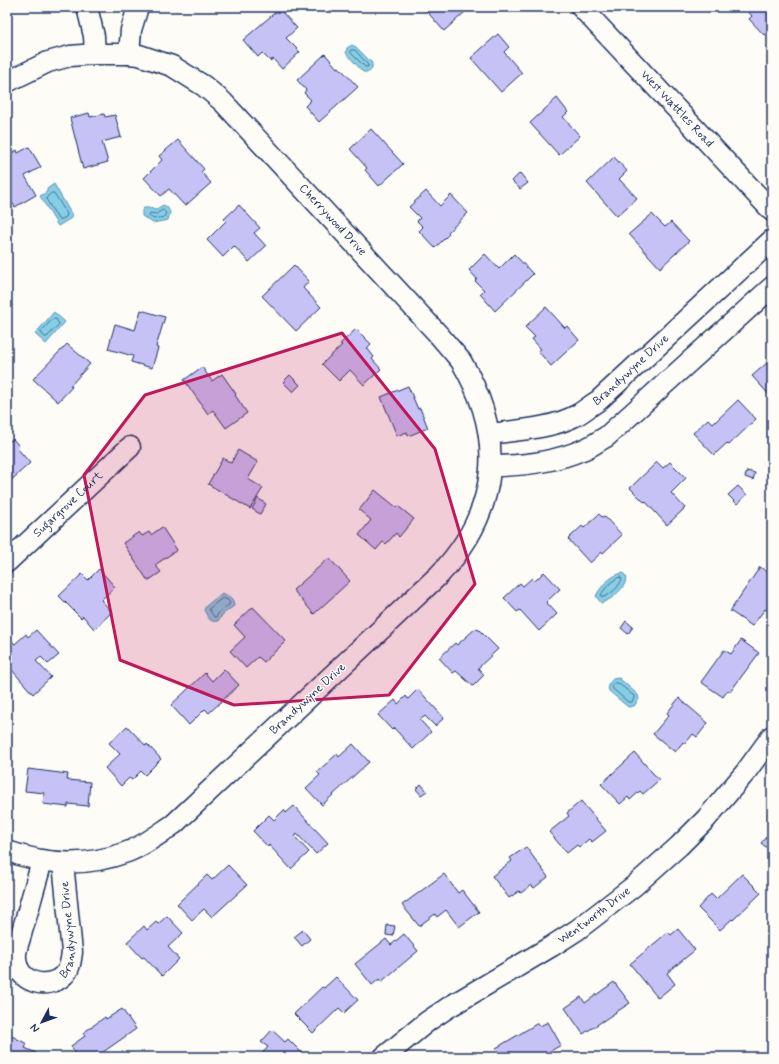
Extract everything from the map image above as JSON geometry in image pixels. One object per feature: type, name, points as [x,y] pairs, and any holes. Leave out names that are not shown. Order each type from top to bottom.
[{"type":"street","points":[[87,7],[94,36],[95,54]]},
{"type":"street","points":[[129,54],[131,30],[138,7]]},
{"type":"street","name":"West Wattles Road","points":[[581,7],[772,212]]},
{"type":"street","name":"Cherrywood Drive","points":[[7,82],[48,62],[70,56],[129,54],[139,55],[172,66],[204,86],[223,102],[438,334],[461,361],[478,391],[489,434]]},
{"type":"street","name":"Brandywyne Drive","points":[[7,851],[41,861],[63,863],[96,860],[127,852],[151,840],[174,824],[455,559],[468,540],[482,508],[491,466],[489,434],[550,425],[577,415],[598,400],[772,240]]},
{"type":"street","points":[[491,466],[511,466],[554,459],[582,450],[606,437],[772,287]]},
{"type":"street","name":"Sugargrove Court","points":[[7,562],[130,447]]},
{"type":"street","name":"Wentworth Drive","points":[[384,1057],[428,1021],[552,946],[589,921],[634,886],[679,846],[706,819],[745,772],[772,736]]},
{"type":"street","name":"Brandywyne Drive","points":[[41,861],[16,958],[19,970],[27,979],[40,984],[53,982],[65,975],[70,964],[72,952],[63,863]]},
{"type":"highlighted area","points":[[342,333],[435,449],[475,584],[389,695],[234,705],[120,660],[84,475],[145,395]]},
{"type":"water","points":[[352,45],[372,63],[372,69],[369,72],[363,72],[346,53],[347,48]]},
{"type":"water","points":[[54,184],[73,217],[58,226],[40,196],[47,192],[47,189]]},
{"type":"water","points":[[163,205],[167,207],[170,212],[168,220],[153,223],[142,216],[142,210],[144,208],[155,210]]},
{"type":"water","points":[[54,312],[65,322],[46,344],[35,334]]},
{"type":"water","points":[[623,573],[627,578],[623,586],[613,597],[601,603],[596,596],[601,588],[614,576]]},
{"type":"water","points":[[222,593],[232,599],[234,606],[223,614],[218,621],[213,621],[209,619],[204,610],[206,606]]},
{"type":"water","points":[[619,678],[638,695],[639,699],[634,706],[628,707],[609,691],[608,685],[613,679]]},
{"type":"building","points":[[423,7],[460,7],[465,12],[444,31]]},
{"type":"building","points":[[744,7],[772,7],[772,28],[764,35],[749,19],[752,16]]},
{"type":"building","points":[[279,9],[297,28],[286,38],[300,52],[282,69],[273,59],[270,61],[262,53],[258,57],[243,40]]},
{"type":"building","points":[[498,34],[509,47],[504,52],[522,73],[501,92],[471,58]]},
{"type":"building","points":[[325,54],[337,68],[339,67],[358,87],[319,122],[305,106],[311,100],[304,93],[306,90],[297,80]]},
{"type":"building","points":[[557,98],[568,112],[563,117],[580,136],[559,155],[530,123]]},
{"type":"building","points":[[89,113],[90,117],[104,114],[105,117],[115,115],[121,137],[102,142],[108,162],[83,169],[70,118]]},
{"type":"building","points":[[371,129],[403,164],[379,186],[365,170],[367,168],[350,149]]},
{"type":"building","points":[[178,140],[204,169],[201,172],[211,183],[185,206],[169,189],[161,196],[144,178],[162,160],[159,156]]},
{"type":"building","points":[[29,147],[41,167],[25,176],[36,195],[15,207],[7,195],[7,156],[17,150],[18,153]]},
{"type":"building","points":[[614,157],[627,171],[619,179],[637,198],[617,216],[587,183]]},
{"type":"building","points":[[520,173],[528,183],[520,189],[512,181]]},
{"type":"building","points":[[426,191],[440,206],[451,195],[468,213],[448,232],[449,234],[435,248],[419,231],[423,227],[417,221],[420,218],[409,207]]},
{"type":"building","points":[[239,205],[260,228],[254,233],[266,246],[249,262],[234,246],[223,257],[207,240],[226,221],[224,219]]},
{"type":"building","points":[[652,214],[665,227],[671,222],[689,241],[660,268],[629,234]]},
{"type":"building","points":[[485,254],[499,269],[514,254],[533,274],[495,311],[480,294],[484,290],[475,281],[477,279],[469,270]]},
{"type":"building","points":[[294,265],[309,281],[303,288],[321,307],[296,331],[262,296]]},
{"type":"building","points":[[546,307],[565,328],[567,326],[579,340],[551,366],[538,351],[541,349],[532,339],[535,337],[525,327]]},
{"type":"building","points":[[141,310],[165,317],[156,347],[158,348],[152,368],[131,362],[133,356],[108,349],[115,324],[135,330]]},
{"type":"building","points":[[356,329],[371,344],[367,348],[374,357],[372,359],[381,369],[364,385],[350,370],[339,381],[322,364]]},
{"type":"building","points":[[67,344],[90,364],[58,402],[33,379]]},
{"type":"building","points":[[767,363],[769,365],[772,363],[772,398],[752,376]]},
{"type":"building","points":[[202,367],[212,381],[222,374],[247,413],[226,428],[213,410],[208,414],[184,380]]},
{"type":"building","points":[[290,375],[300,385],[293,392],[283,382]]},
{"type":"building","points":[[408,386],[418,409],[420,408],[428,428],[408,436],[407,432],[397,436],[381,397]]},
{"type":"building","points":[[738,400],[756,419],[729,445],[727,443],[714,455],[693,433],[708,419],[713,424]]},
{"type":"building","points":[[7,437],[11,441],[13,439],[19,446],[17,448],[30,463],[7,484]]},
{"type":"building","points":[[238,450],[258,462],[248,479],[263,488],[250,509],[208,484],[223,458],[231,463]]},
{"type":"building","points":[[657,462],[663,468],[670,462],[686,478],[671,493],[685,508],[667,525],[645,501],[644,502],[630,488]]},
{"type":"building","points":[[747,471],[755,473],[753,480],[745,477]]},
{"type":"building","points":[[738,486],[747,495],[737,504],[728,495]]},
{"type":"building","points":[[375,490],[414,519],[399,537],[396,533],[386,544],[383,542],[376,550],[359,535],[371,520],[359,510]]},
{"type":"building","points":[[258,498],[266,504],[260,514],[252,509]]},
{"type":"building","points":[[599,514],[602,517],[604,516],[622,535],[590,563],[568,539],[582,526],[584,528]]},
{"type":"building","points":[[162,527],[177,550],[155,565],[161,572],[148,581],[123,543],[139,532],[142,536],[149,532],[151,535]]},
{"type":"building","points":[[329,558],[350,581],[314,614],[293,590]]},
{"type":"building","points":[[760,567],[772,575],[772,605],[768,611],[765,609],[752,626],[730,611]]},
{"type":"building","points":[[99,569],[115,587],[101,600],[112,612],[94,629],[83,616],[81,618],[59,596],[82,574],[88,580]]},
{"type":"building","points":[[544,572],[560,589],[546,602],[557,614],[539,631],[520,610],[517,612],[504,598],[520,583],[523,586],[532,578],[535,581]]},
{"type":"building","points":[[253,607],[286,641],[264,662],[258,657],[246,668],[230,651],[245,637],[234,625]]},
{"type":"building","points":[[626,621],[633,627],[628,634],[621,628]]},
{"type":"building","points":[[476,628],[498,649],[478,668],[484,675],[473,686],[456,671],[453,673],[439,658],[455,643],[457,645]]},
{"type":"building","points":[[36,630],[59,655],[48,664],[41,657],[36,661],[51,677],[33,694],[11,669],[9,671],[7,669],[7,645],[12,641],[15,644],[26,634],[28,637]]},
{"type":"building","points":[[741,640],[759,653],[730,692],[728,690],[723,697],[701,682],[724,650],[731,654]]},
{"type":"building","points":[[224,669],[239,685],[209,713],[205,709],[189,725],[171,705],[205,673],[212,681]]},
{"type":"building","points":[[418,689],[444,718],[435,726],[425,716],[420,720],[431,732],[413,749],[394,728],[392,730],[378,715],[395,700],[398,704],[406,696],[408,699]]},
{"type":"building","points":[[679,698],[708,723],[697,737],[693,734],[685,744],[683,742],[675,752],[653,734],[669,715],[667,713]]},
{"type":"building","points":[[127,726],[161,759],[145,775],[141,771],[132,780],[129,778],[121,786],[105,768],[120,754],[109,743]]},
{"type":"building","points":[[353,744],[369,762],[322,805],[306,788],[320,775],[317,772],[337,754],[339,757]]},
{"type":"building","points":[[635,753],[659,780],[643,794],[640,791],[630,800],[628,797],[620,804],[601,784]]},
{"type":"building","points":[[28,769],[68,774],[67,780],[90,782],[88,806],[68,804],[68,807],[43,804],[44,793],[25,791]]},
{"type":"building","points":[[421,784],[427,791],[421,795],[416,789]]},
{"type":"building","points":[[581,801],[606,831],[592,842],[589,839],[579,847],[577,845],[567,853],[549,832],[569,816],[567,813]]},
{"type":"building","points":[[294,806],[328,843],[316,854],[297,834],[295,837],[309,852],[291,869],[269,845],[268,847],[253,831],[269,815],[274,820],[284,810],[286,813]]},
{"type":"building","points":[[772,830],[772,852],[761,843]]},
{"type":"building","points":[[526,847],[548,877],[534,888],[531,885],[521,893],[519,891],[509,898],[492,876],[512,861],[510,858]]},
{"type":"building","points":[[228,865],[247,885],[212,917],[204,909],[192,920],[177,904],[207,875],[212,880]]},
{"type":"building","points":[[444,874],[458,893],[462,890],[479,912],[459,927],[446,910],[437,917],[435,914],[419,926],[402,905]]},
{"type":"building","points":[[742,874],[761,893],[733,920],[732,919],[720,930],[698,908],[711,894],[716,899]]},
{"type":"building","points":[[167,916],[183,933],[168,947],[179,959],[162,976],[127,942],[144,926],[147,930],[156,922],[158,924]]},
{"type":"building","points":[[387,925],[395,926],[393,936],[386,935]]},
{"type":"building","points":[[678,929],[695,950],[667,973],[675,984],[658,998],[630,964],[668,932],[671,935]]},
{"type":"building","points":[[303,930],[310,939],[302,946],[294,937]]},
{"type":"building","points":[[404,934],[418,951],[381,982],[379,979],[372,985],[355,964],[386,939],[391,945]]},
{"type":"building","points":[[336,977],[358,1000],[344,1013],[339,1008],[313,1033],[294,1014],[322,987],[324,988]]},
{"type":"building","points":[[614,982],[630,1003],[583,1034],[565,1008],[581,997],[585,1003]]},
{"type":"building","points":[[122,1009],[136,1029],[96,1057],[78,1057],[71,1046],[85,1036],[83,1033],[105,1017],[106,1019]]},
{"type":"building","points":[[548,1022],[561,1045],[540,1057],[502,1057],[496,1048],[538,1023],[540,1026]]},
{"type":"building","points":[[272,1030],[285,1042],[288,1039],[303,1054],[300,1057],[259,1057],[268,1047],[261,1042]]},
{"type":"building","points":[[8,1034],[27,1044],[25,1048],[36,1053],[34,1056],[36,1057],[7,1057]]}]
